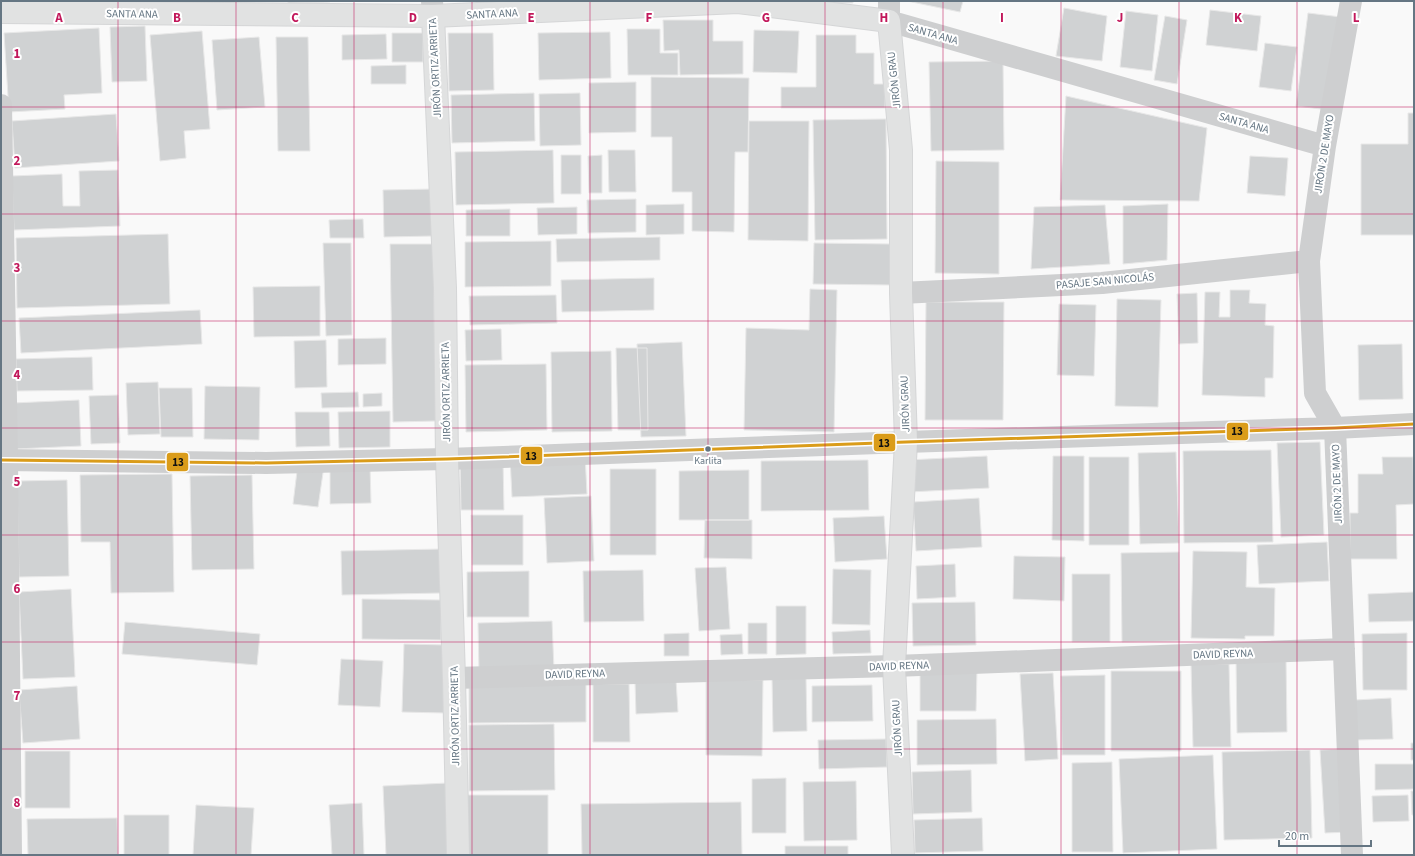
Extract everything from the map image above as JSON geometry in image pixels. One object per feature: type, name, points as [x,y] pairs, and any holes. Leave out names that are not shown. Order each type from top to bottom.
[{"type":"main road","name":"SANTA ANA","points":[[1,12],[432,9],[738,2],[888,11]]},
{"type":"main road","name":"JIRÓN ORTIZ ARRIETA","points":[[432,9],[445,288],[447,460],[458,855]]},
{"type":"main road","name":"JIRÓN GRAU","points":[[888,11],[901,150],[901,293],[906,442],[894,666],[903,855]]},
{"type":"street","name":"JIRÓN 2 DE MAYO","points":[[1351,1],[1325,146],[1309,261],[1316,393],[1335,428],[1352,855]]},
{"type":"street","name":"SANTA ANA","points":[[888,11],[1325,146]]},
{"type":"street","points":[[1,105],[4,460],[11,855]]},
{"type":"street","name":"PASAJE SAN NICOLÁS","points":[[901,293],[1102,283],[1309,261]]},
{"type":"street","points":[[4,460],[266,463],[447,460],[1414,424]]},
{"type":"street","name":"DAVID REYNA","points":[[454,678],[894,666],[1344,649]]},
{"type":"building","points":[[288,1],[330,1],[330,2],[288,3]]},
{"type":"building","points":[[805,1],[853,1],[853,3],[805,3]]},
{"type":"building","points":[[907,1],[963,1],[960,12]]},
{"type":"building","points":[[1064,8],[1107,16],[1102,61],[1056,56]]},
{"type":"building","points":[[1210,10],[1261,16],[1257,51],[1206,45]]},
{"type":"building","points":[[1126,11],[1158,15],[1152,71],[1120,67]]},
{"type":"building","points":[[1308,13],[1341,17],[1329,110],[1296,106]]},
{"type":"building","points":[[1165,16],[1187,20],[1177,84],[1154,80]]},
{"type":"building","points":[[663,20],[713,20],[713,41],[743,41],[743,74],[680,75],[679,50],[664,51]]},
{"type":"building","points":[[145,26],[147,81],[112,82],[110,27]]},
{"type":"building","points":[[99,28],[102,93],[64,95],[65,109],[9,112],[4,33]]},
{"type":"building","points":[[627,29],[660,29],[660,53],[678,53],[678,75],[628,75]]},
{"type":"building","points":[[754,30],[799,31],[797,73],[753,72]]},
{"type":"building","points":[[202,31],[210,129],[184,131],[186,158],[160,161],[150,35]]},
{"type":"building","points":[[610,32],[611,78],[539,80],[538,33]]},
{"type":"building","points":[[392,33],[423,33],[423,62],[392,62]]},
{"type":"building","points":[[448,33],[493,33],[494,90],[449,91]]},
{"type":"building","points":[[386,34],[387,59],[342,60],[342,35]]},
{"type":"building","points":[[816,35],[856,35],[856,53],[874,53],[874,84],[885,84],[885,108],[781,108],[781,87],[816,87]]},
{"type":"building","points":[[259,37],[265,107],[217,110],[212,40]]},
{"type":"building","points":[[276,37],[308,37],[310,151],[278,151]]},
{"type":"building","points":[[1265,43],[1297,47],[1291,91],[1259,87]]},
{"type":"building","points":[[1003,61],[1004,150],[931,151],[929,62]]},
{"type":"building","points":[[406,65],[406,84],[371,84],[371,66]]},
{"type":"building","points":[[651,77],[749,78],[748,152],[735,152],[734,232],[692,231],[692,192],[672,192],[672,137],[651,137]]},
{"type":"building","points":[[636,82],[636,132],[589,133],[589,83]]},
{"type":"building","points":[[534,93],[535,141],[452,143],[451,95]]},
{"type":"building","points":[[580,93],[581,145],[540,146],[539,94]]},
{"type":"building","points":[[1066,96],[1207,128],[1199,201],[1060,200]]},
{"type":"building","points":[[1408,113],[1414,113],[1414,235],[1361,235],[1361,144],[1408,144]]},
{"type":"building","points":[[116,114],[119,161],[15,168],[12,121]]},
{"type":"building","points":[[886,119],[887,239],[815,240],[813,120]]},
{"type":"building","points":[[749,121],[809,121],[808,241],[748,240]]},
{"type":"building","points":[[553,150],[554,203],[456,205],[455,152]]},
{"type":"building","points":[[608,150],[635,150],[636,192],[609,192]]},
{"type":"building","points":[[561,155],[581,155],[581,194],[561,194]]},
{"type":"building","points":[[602,155],[602,193],[589,193],[588,156]]},
{"type":"building","points":[[1250,156],[1288,158],[1285,196],[1247,193]]},
{"type":"building","points":[[936,161],[999,162],[999,274],[935,273]]},
{"type":"building","points":[[118,170],[120,226],[14,230],[12,176],[62,174],[63,206],[80,206],[79,171]]},
{"type":"building","points":[[433,189],[433,236],[384,237],[383,190]]},
{"type":"building","points":[[636,199],[636,232],[588,233],[587,200]]},
{"type":"building","points":[[684,204],[684,234],[646,235],[646,205]]},
{"type":"building","points":[[1168,204],[1167,260],[1123,264],[1123,206]]},
{"type":"building","points":[[1105,205],[1110,264],[1031,269],[1034,207]]},
{"type":"building","points":[[577,207],[577,234],[538,235],[537,208]]},
{"type":"building","points":[[510,209],[510,236],[466,236],[466,210]]},
{"type":"building","points":[[363,219],[364,238],[330,238],[329,220]]},
{"type":"building","points":[[168,234],[170,304],[17,308],[16,238]]},
{"type":"building","points":[[660,237],[660,260],[557,262],[556,239]]},
{"type":"building","points":[[551,241],[551,286],[465,287],[465,242]]},
{"type":"building","points":[[323,243],[351,243],[352,335],[326,336]]},
{"type":"building","points":[[814,243],[890,244],[890,285],[813,284]]},
{"type":"building","points":[[390,244],[433,244],[436,421],[393,422]]},
{"type":"building","points":[[654,278],[654,310],[562,312],[561,280]]},
{"type":"building","points":[[320,286],[320,336],[254,337],[253,287]]},
{"type":"building","points":[[810,289],[837,290],[834,432],[744,430],[746,328],[809,330]]},
{"type":"building","points":[[1230,290],[1250,290],[1249,303],[1266,304],[1265,325],[1274,326],[1273,378],[1265,378],[1265,397],[1202,395],[1205,292],[1220,292],[1219,317],[1230,317]]},
{"type":"building","points":[[1197,293],[1198,343],[1179,344],[1177,294]]},
{"type":"building","points":[[556,295],[557,323],[470,325],[469,296]]},
{"type":"building","points":[[1117,299],[1161,300],[1158,407],[1115,406]]},
{"type":"building","points":[[926,302],[1004,302],[1003,420],[925,420]]},
{"type":"building","points":[[1059,304],[1096,305],[1094,376],[1057,375]]},
{"type":"building","points":[[200,310],[202,344],[21,353],[19,318]]},
{"type":"building","points":[[501,329],[502,360],[466,361],[465,330]]},
{"type":"building","points":[[386,338],[386,364],[338,365],[338,339]]},
{"type":"building","points":[[326,340],[327,387],[295,388],[294,341]]},
{"type":"building","points":[[682,342],[686,436],[641,437],[637,344]]},
{"type":"building","points":[[1402,344],[1403,399],[1359,400],[1358,345]]},
{"type":"building","points":[[616,348],[647,348],[648,430],[618,430]]},
{"type":"building","points":[[611,351],[612,431],[552,432],[551,352]]},
{"type":"building","points":[[92,357],[93,390],[17,391],[16,359]]},
{"type":"building","points":[[546,364],[547,430],[466,432],[465,365]]},
{"type":"building","points":[[158,382],[160,434],[128,435],[126,383]]},
{"type":"building","points":[[205,386],[260,387],[259,440],[204,439]]},
{"type":"building","points":[[159,388],[192,388],[193,437],[161,437]]},
{"type":"building","points":[[358,392],[359,407],[322,408],[321,393]]},
{"type":"building","points":[[382,393],[382,406],[363,407],[363,394]]},
{"type":"building","points":[[118,395],[120,443],[91,444],[89,396]]},
{"type":"building","points":[[79,400],[81,446],[15,449],[13,403]]},
{"type":"building","points":[[390,411],[390,447],[339,448],[338,412]]},
{"type":"building","points":[[295,412],[329,412],[330,446],[296,447]]},
{"type":"building","points":[[1320,442],[1324,535],[1281,537],[1277,443]]},
{"type":"building","points":[[1271,450],[1273,542],[1184,543],[1183,451]]},
{"type":"building","points":[[1176,452],[1179,543],[1140,544],[1138,453]]},
{"type":"building","points":[[585,454],[587,494],[512,497],[510,457]]},
{"type":"building","points":[[987,456],[989,488],[909,492],[907,460]]},
{"type":"building","points":[[1053,456],[1084,456],[1084,541],[1052,540]]},
{"type":"building","points":[[1089,457],[1129,457],[1129,545],[1089,545]]},
{"type":"building","points":[[1382,457],[1413,457],[1414,504],[1396,505],[1397,559],[1350,559],[1350,513],[1358,513],[1358,474],[1383,474]]},
{"type":"building","points":[[460,459],[503,459],[504,510],[461,510]]},
{"type":"building","points":[[868,460],[869,510],[761,511],[761,461]]},
{"type":"building","points":[[298,463],[324,466],[318,507],[293,504]]},
{"type":"building","points":[[370,466],[371,503],[330,504],[330,467]]},
{"type":"building","points":[[610,469],[656,469],[656,555],[610,555]]},
{"type":"building","points":[[749,470],[749,520],[679,520],[679,471]]},
{"type":"building","points":[[172,474],[174,592],[111,593],[110,542],[81,542],[80,475]]},
{"type":"building","points":[[252,475],[254,569],[192,570],[190,476]]},
{"type":"building","points":[[67,480],[69,576],[19,577],[17,481]]},
{"type":"building","points":[[591,496],[594,561],[547,563],[544,498]]},
{"type":"building","points":[[979,498],[982,547],[916,551],[913,502]]},
{"type":"building","points":[[471,515],[523,515],[523,565],[472,565]]},
{"type":"building","points":[[884,516],[887,559],[835,562],[833,518]]},
{"type":"building","points":[[705,520],[752,520],[752,559],[704,558]]},
{"type":"building","points":[[1327,542],[1329,581],[1259,584],[1257,545]]},
{"type":"building","points":[[441,549],[441,593],[342,595],[341,551]]},
{"type":"building","points":[[1193,551],[1247,552],[1246,587],[1275,588],[1274,636],[1245,636],[1245,639],[1191,638]]},
{"type":"building","points":[[1179,552],[1180,641],[1122,642],[1121,553]]},
{"type":"building","points":[[1014,556],[1065,557],[1064,601],[1013,599]]},
{"type":"building","points":[[955,564],[956,597],[917,599],[916,566]]},
{"type":"building","points":[[726,567],[730,629],[699,631],[695,568]]},
{"type":"building","points":[[833,569],[871,570],[870,625],[832,624]]},
{"type":"building","points":[[643,570],[644,621],[584,622],[583,571]]},
{"type":"building","points":[[529,571],[529,617],[467,617],[467,572]]},
{"type":"building","points":[[1072,574],[1110,574],[1110,642],[1072,642]]},
{"type":"building","points":[[71,589],[75,677],[23,679],[19,592]]},
{"type":"building","points":[[1414,592],[1414,621],[1369,622],[1368,594]]},
{"type":"building","points":[[362,599],[441,600],[441,640],[362,639]]},
{"type":"building","points":[[975,602],[976,645],[913,646],[912,603]]},
{"type":"building","points":[[776,606],[806,606],[806,654],[776,655]]},
{"type":"building","points":[[552,621],[554,670],[479,672],[478,623]]},
{"type":"building","points":[[125,622],[260,634],[257,665],[122,654]]},
{"type":"building","points":[[748,623],[767,623],[767,654],[748,654]]},
{"type":"building","points":[[870,630],[871,653],[833,654],[832,632]]},
{"type":"building","points":[[689,633],[689,656],[664,656],[664,634]]},
{"type":"building","points":[[1407,633],[1407,690],[1363,690],[1362,634]]},
{"type":"building","points":[[742,634],[743,654],[721,655],[720,635]]},
{"type":"building","points":[[404,644],[446,645],[445,713],[402,712]]},
{"type":"building","points":[[1286,658],[1287,732],[1237,733],[1236,659]]},
{"type":"building","points":[[341,659],[383,661],[380,707],[338,705]]},
{"type":"building","points":[[1191,664],[1229,664],[1231,747],[1193,747]]},
{"type":"building","points":[[920,670],[977,670],[976,711],[920,711]]},
{"type":"building","points":[[1111,671],[1181,671],[1181,751],[1111,751]]},
{"type":"building","points":[[1053,673],[1058,759],[1025,761],[1020,674]]},
{"type":"building","points":[[1105,675],[1105,755],[1062,755],[1061,676]]},
{"type":"building","points":[[772,678],[806,678],[807,731],[773,732]]},
{"type":"building","points":[[586,680],[586,722],[469,723],[469,681]]},
{"type":"building","points":[[676,680],[678,712],[636,714],[635,682]]},
{"type":"building","points":[[706,680],[763,680],[762,756],[706,755]]},
{"type":"building","points":[[593,684],[629,684],[630,742],[593,742]]},
{"type":"building","points":[[872,685],[873,721],[812,722],[812,686]]},
{"type":"building","points":[[77,686],[80,739],[23,743],[19,690]]},
{"type":"building","points":[[1391,698],[1393,739],[1356,740],[1355,700]]},
{"type":"building","points":[[996,719],[997,764],[917,765],[917,720]]},
{"type":"building","points":[[554,724],[555,790],[469,791],[469,725]]},
{"type":"building","points":[[886,739],[887,767],[819,769],[818,740]]},
{"type":"building","points":[[1411,743],[1414,743],[1414,760],[1411,760]]},
{"type":"building","points":[[1345,749],[1349,832],[1325,833],[1320,750]]},
{"type":"building","points":[[1310,750],[1312,838],[1224,840],[1222,752]]},
{"type":"building","points":[[25,751],[70,751],[70,808],[25,808]]},
{"type":"building","points":[[1213,755],[1217,849],[1123,853],[1119,759]]},
{"type":"building","points":[[1112,762],[1113,852],[1072,852],[1072,763]]},
{"type":"building","points":[[1375,764],[1414,764],[1414,789],[1375,790]]},
{"type":"building","points":[[971,770],[972,812],[913,814],[912,772]]},
{"type":"building","points":[[786,778],[786,833],[752,833],[752,779]]},
{"type":"building","points":[[856,781],[857,840],[804,841],[803,782]]},
{"type":"building","points":[[448,783],[451,855],[386,855],[383,786]]},
{"type":"building","points":[[1411,791],[1414,791],[1414,815],[1412,815]]},
{"type":"building","points":[[466,795],[548,795],[548,855],[466,855]]},
{"type":"building","points":[[1408,795],[1409,821],[1373,822],[1372,796]]},
{"type":"building","points":[[741,802],[742,855],[582,855],[581,804]]},
{"type":"building","points":[[362,803],[364,855],[332,855],[329,805]]},
{"type":"building","points":[[196,805],[254,808],[251,855],[193,855]]},
{"type":"building","points":[[124,815],[169,815],[169,855],[124,855]]},
{"type":"building","points":[[117,818],[118,855],[28,855],[27,819]]},
{"type":"building","points":[[982,818],[983,851],[915,853],[914,820]]},
{"type":"building","points":[[785,846],[848,846],[848,855],[785,855]]},
{"type":"transit line","name":"13","points":[[1,460],[266,463],[447,459],[1414,424]]},
{"type":"place","name":"Karlita","points":[[708,449]]}]
